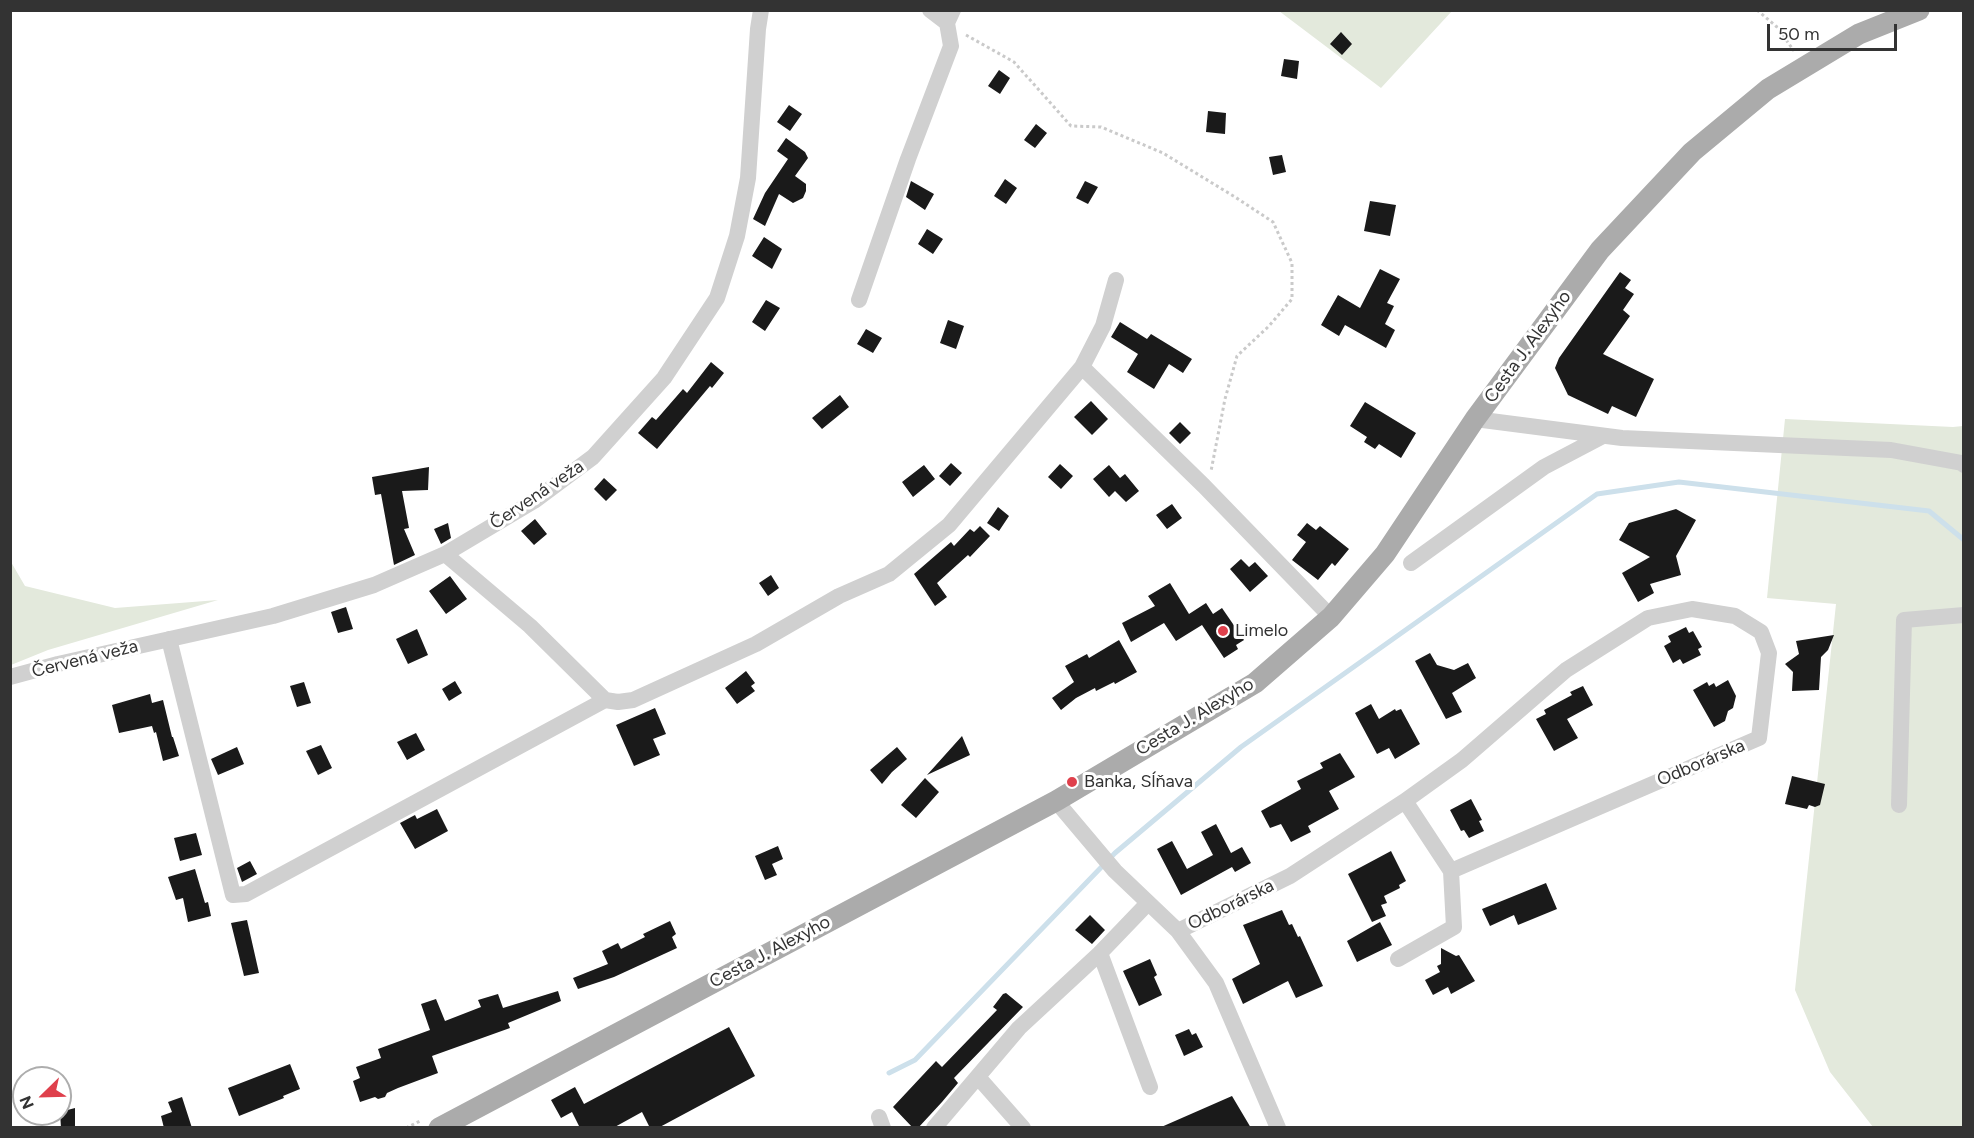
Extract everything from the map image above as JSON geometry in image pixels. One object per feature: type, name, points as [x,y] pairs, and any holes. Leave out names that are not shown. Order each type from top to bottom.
[{"type":"main road","name":"Cesta J. Alexyho","points":[[439,1128],[1056,801],[1255,683],[1331,617],[1385,554],[1475,419],[1600,250],[1692,152],[1768,89],[1859,34],[1919,10]]},
{"type":"lane","name":"Červená veža","points":[[10,677],[58,664],[273,616],[374,585],[445,554],[534,501],[593,457],[664,378],[717,298],[737,236],[748,178],[761,10]]},
{"type":"lane","points":[[859,300],[908,159],[951,46],[950,17],[930,10]]},
{"type":"lane","points":[[445,554],[530,626],[605,700],[618,702],[633,700],[756,644],[839,596],[889,574],[949,525],[1082,368],[1103,326],[1116,280]]},
{"type":"lane","points":[[1082,368],[1204,486],[1331,617]]},
{"type":"lane","points":[[1475,419],[1622,438],[1891,450],[1962,462],[1964,465]]},
{"type":"lane","points":[[1410,563],[1544,467],[1603,436]]},
{"type":"lane","name":"Odborárska","points":[[1178,931],[1290,876],[1405,801],[1462,760],[1566,670],[1648,618],[1692,609],[1736,616],[1761,632],[1769,653],[1759,738],[1451,871]]},
{"type":"lane","points":[[1899,805],[1904,620],[1964,615]]},
{"type":"lane","points":[[169,639],[233,895],[246,894],[605,700]]},
{"type":"lane","name":"Odborárska","points":[[1056,801],[1095,850],[1178,931],[1216,983],[1278,1128]]},
{"type":"lane","points":[[1398,959],[1454,927],[1451,871],[1405,801]]},
{"type":"lane","points":[[934,1128],[1019,1028],[1100,953],[1148,903]]},
{"type":"lane","points":[[1100,953],[1150,1086]]},
{"type":"lane","points":[[978,1077],[1023,1128]]},
{"type":"path","points":[[1757,10],[1777,27],[1805,67]]},
{"type":"path","points":[[950,17],[1014,62],[1071,126],[1101,128],[1163,153],[1274,222],[1292,263],[1292,299],[1269,326],[1237,356],[1225,399],[1211,473],[1204,486]]},
{"type":"shaded area","points":[[1279,11],[1452,11],[1381,88]]},
{"type":"shaded area","points":[[1785,419],[1963,426],[1963,1127],[1873,1127],[1830,1072],[1795,990],[1836,604],[1767,598]]},
{"type":"shaded area","points":[[11,562],[25,586],[115,608],[218,600],[48,650],[11,665]]},
{"type":"building","points":[[1341,32],[1352,44],[1342,55],[1330,44]]},
{"type":"building","points":[[1284,59],[1299,61],[1297,79],[1281,76]]},
{"type":"building","points":[[999,70],[1010,78],[1000,94],[988,86]]},
{"type":"building","points":[[789,105],[802,114],[790,131],[777,122]]},
{"type":"building","points":[[1208,111],[1226,113],[1225,134],[1206,132]]},
{"type":"building","points":[[1036,124],[1047,133],[1035,148],[1024,140]]},
{"type":"building","points":[[786,138],[805,152],[808,158],[795,176],[806,184],[806,191],[803,198],[793,203],[779,194],[765,226],[753,219],[765,193],[788,159],[777,151]]},
{"type":"building","points":[[1282,155],[1286,172],[1273,175],[1269,157]]},
{"type":"building","points":[[1005,179],[1017,188],[1006,204],[994,196]]},
{"type":"building","points":[[911,181],[934,194],[925,210],[906,197]]},
{"type":"building","points":[[1085,181],[1098,187],[1088,204],[1076,198]]},
{"type":"building","points":[[1370,201],[1396,205],[1390,236],[1364,231]]},
{"type":"building","points":[[927,229],[943,239],[933,254],[918,244]]},
{"type":"building","points":[[764,237],[782,249],[772,269],[752,256]]},
{"type":"building","points":[[1380,269],[1400,279],[1387,303],[1394,306],[1385,324],[1395,330],[1386,348],[1345,325],[1339,336],[1321,325],[1338,295],[1360,308]]},
{"type":"building","points":[[1620,272],[1631,280],[1625,288],[1634,294],[1623,310],[1630,316],[1603,354],[1654,379],[1636,417],[1612,406],[1608,414],[1568,395],[1555,368],[1559,358]]},
{"type":"building","points":[[766,300],[780,308],[765,331],[752,322]]},
{"type":"building","points":[[948,320],[964,326],[956,349],[940,343]]},
{"type":"building","points":[[1120,322],[1147,339],[1151,334],[1192,359],[1183,373],[1169,364],[1154,389],[1127,372],[1138,354],[1111,337]]},
{"type":"building","points":[[866,329],[882,338],[873,353],[857,344]]},
{"type":"building","points":[[711,362],[724,373],[712,388],[710,386],[657,449],[638,433],[652,417],[656,420],[683,389],[687,393]]},
{"type":"building","points":[[840,395],[849,407],[822,429],[812,418]]},
{"type":"building","points":[[1091,401],[1108,419],[1092,435],[1074,417]]},
{"type":"building","points":[[1365,402],[1416,433],[1401,458],[1379,444],[1375,449],[1364,442],[1367,437],[1350,426]]},
{"type":"building","points":[[1180,422],[1191,433],[1180,444],[1169,433]]},
{"type":"building","points":[[951,463],[962,473],[950,486],[939,476]]},
{"type":"building","points":[[1060,464],[1073,476],[1061,489],[1048,477]]},
{"type":"building","points":[[924,465],[935,479],[913,497],[902,482]]},
{"type":"building","points":[[1109,465],[1120,478],[1125,474],[1139,491],[1126,502],[1115,491],[1109,497],[1093,479]]},
{"type":"building","points":[[429,467],[428,490],[402,491],[409,528],[404,529],[415,555],[394,565],[381,494],[375,495],[372,477]]},
{"type":"building","points":[[604,478],[617,490],[606,501],[594,489]]},
{"type":"building","points":[[1172,504],[1182,518],[1167,529],[1156,515]]},
{"type":"building","points":[[998,507],[1009,516],[999,531],[987,523]]},
{"type":"building","points":[[1676,509],[1696,520],[1676,556],[1681,575],[1650,584],[1654,593],[1638,602],[1622,573],[1650,557],[1619,540],[1629,523]]},
{"type":"building","points":[[535,519],[547,534],[534,545],[521,531]]},
{"type":"building","points":[[448,523],[451,538],[441,544],[434,529]]},
{"type":"building","points":[[1307,523],[1316,530],[1320,526],[1349,549],[1335,566],[1332,563],[1318,580],[1292,560],[1306,542],[1297,535]]},
{"type":"building","points":[[980,526],[990,536],[970,557],[968,555],[937,583],[947,597],[935,606],[914,574],[951,542],[954,546],[970,529],[974,532]]},
{"type":"building","points":[[1241,559],[1249,567],[1255,562],[1268,576],[1250,592],[1230,569]]},
{"type":"building","points":[[771,575],[779,588],[768,596],[759,583]]},
{"type":"building","points":[[450,576],[467,599],[446,614],[429,591]]},
{"type":"building","points":[[1170,583],[1189,614],[1206,603],[1213,614],[1222,608],[1244,640],[1236,645],[1238,649],[1224,658],[1202,625],[1176,641],[1164,623],[1131,642],[1122,623],[1155,606],[1148,596]]},
{"type":"building","points":[[346,607],[353,629],[338,633],[331,612]]},
{"type":"building","points":[[1686,627],[1689,633],[1693,631],[1702,647],[1698,649],[1701,655],[1683,664],[1680,659],[1673,663],[1664,646],[1671,642],[1668,636]]},
{"type":"building","points":[[417,629],[428,655],[408,664],[396,639]]},
{"type":"building","points":[[1834,635],[1828,650],[1821,657],[1819,690],[1792,691],[1793,672],[1785,664],[1799,654],[1796,641]]},
{"type":"building","points":[[1119,640],[1137,672],[1115,684],[1114,682],[1096,691],[1095,688],[1076,698],[1061,710],[1052,698],[1074,682],[1065,666],[1087,654],[1089,658]]},
{"type":"building","points":[[1430,653],[1437,665],[1454,670],[1468,663],[1476,678],[1452,693],[1462,712],[1446,719],[1415,661]]},
{"type":"building","points":[[746,671],[755,683],[751,686],[755,691],[737,704],[725,688]]},
{"type":"building","points":[[1728,680],[1736,696],[1733,708],[1728,711],[1725,721],[1714,727],[1693,690],[1707,682],[1709,686],[1714,683],[1716,687]]},
{"type":"building","points":[[455,681],[462,693],[449,701],[442,689]]},
{"type":"building","points":[[304,682],[311,703],[297,707],[290,686]]},
{"type":"building","points":[[1583,686],[1593,705],[1567,719],[1578,738],[1554,751],[1536,719],[1546,714],[1544,710],[1572,695],[1570,692]]},
{"type":"building","points":[[150,694],[152,703],[163,700],[179,756],[163,761],[156,732],[154,733],[152,726],[119,733],[112,705]]},
{"type":"building","points":[[1371,704],[1379,719],[1395,709],[1396,711],[1401,709],[1420,744],[1395,759],[1389,748],[1377,754],[1355,713]]},
{"type":"building","points":[[655,708],[666,734],[653,739],[660,755],[634,766],[616,725]]},
{"type":"building","points":[[416,733],[425,750],[407,760],[397,742]]},
{"type":"building","points":[[962,736],[970,755],[927,775]]},
{"type":"building","points":[[321,745],[332,768],[318,775],[306,751]]},
{"type":"building","points":[[237,747],[244,764],[218,775],[211,759]]},
{"type":"building","points":[[897,747],[907,759],[882,784],[870,770]]},
{"type":"building","points":[[1340,753],[1355,777],[1329,791],[1339,809],[1308,826],[1311,832],[1291,842],[1281,824],[1270,828],[1261,811],[1301,789],[1297,781],[1323,768],[1320,763]]},
{"type":"building","points":[[1792,776],[1825,784],[1820,805],[1815,807],[1809,805],[1807,809],[1785,804]]},
{"type":"building","points":[[925,778],[939,792],[916,818],[901,805]]},
{"type":"building","points":[[1471,799],[1482,820],[1479,821],[1484,831],[1469,838],[1464,830],[1461,831],[1450,810]]},
{"type":"building","points":[[437,809],[448,831],[415,849],[400,823],[415,815],[417,819]]},
{"type":"building","points":[[1216,824],[1231,853],[1242,847],[1251,863],[1235,872],[1232,867],[1181,895],[1157,849],[1172,841],[1187,869],[1213,855],[1201,832]]},
{"type":"building","points":[[196,833],[202,855],[180,861],[174,838]]},
{"type":"building","points":[[778,846],[783,859],[772,864],[777,875],[765,880],[755,856]]},
{"type":"building","points":[[1391,851],[1406,881],[1399,885],[1400,888],[1384,896],[1387,903],[1381,905],[1386,916],[1372,922],[1348,874]]},
{"type":"building","points":[[250,861],[257,874],[242,882],[237,868]]},
{"type":"building","points":[[195,869],[211,916],[188,922],[183,898],[176,900],[168,877]]},
{"type":"building","points":[[1546,883],[1557,909],[1518,925],[1514,915],[1490,926],[1482,909]]},
{"type":"building","points":[[1282,910],[1289,925],[1292,924],[1298,937],[1300,936],[1323,986],[1296,998],[1288,981],[1243,1004],[1232,979],[1260,964],[1243,925]]},
{"type":"building","points":[[1090,915],[1105,930],[1092,944],[1075,930]]},
{"type":"building","points":[[247,920],[259,973],[244,976],[231,923]]},
{"type":"building","points":[[670,921],[676,934],[672,937],[677,948],[614,977],[578,989],[573,978],[608,964],[602,951],[618,943],[621,949],[645,937],[643,934]]},
{"type":"building","points":[[1380,922],[1392,945],[1357,962],[1347,941]]},
{"type":"building","points":[[1441,948],[1456,956],[1459,955],[1475,981],[1451,994],[1448,987],[1433,995],[1425,980],[1440,972],[1437,966],[1441,964]]},
{"type":"building","points":[[1150,959],[1157,975],[1154,977],[1162,995],[1139,1006],[1123,971]]},
{"type":"building","points":[[558,991],[561,1001],[508,1023],[510,1028],[432,1056],[438,1073],[398,1088],[387,1093],[385,1097],[378,1099],[375,1097],[360,1102],[353,1081],[360,1078],[356,1067],[381,1058],[378,1049],[430,1030],[421,1004],[436,999],[445,1021],[481,1007],[478,1000],[498,994],[503,1008]]},
{"type":"building","points":[[1006,993],[1023,1007],[954,1078],[958,1083],[942,1102],[918,1128],[913,1128],[893,1107],[936,1061],[942,1067],[997,1010],[993,1007]]},
{"type":"building","points":[[729,1027],[755,1076],[658,1128],[650,1128],[642,1112],[613,1128],[580,1128],[572,1112],[561,1118],[551,1100],[575,1087],[584,1104]]},
{"type":"building","points":[[1189,1029],[1192,1035],[1196,1033],[1203,1047],[1184,1056],[1175,1035]]},
{"type":"building","points":[[290,1064],[300,1089],[239,1116],[228,1088]]},
{"type":"building","points":[[1232,1096],[1251,1128],[1159,1128]]},
{"type":"building","points":[[182,1097],[192,1128],[164,1128],[161,1116],[172,1112],[168,1102]]},
{"type":"building","points":[[75,1108],[75,1128],[61,1128],[61,1126],[72,1126],[72,1109]]},
{"type":"waterway","points":[[889,1073],[915,1060],[1115,853],[1241,747],[1597,494],[1679,482],[1929,511],[1964,540]]},
{"type":"place","name":"Limelo","points":[[1223,631]]},
{"type":"place","name":"Banka, Sĺňava","points":[[1072,782]]}]
